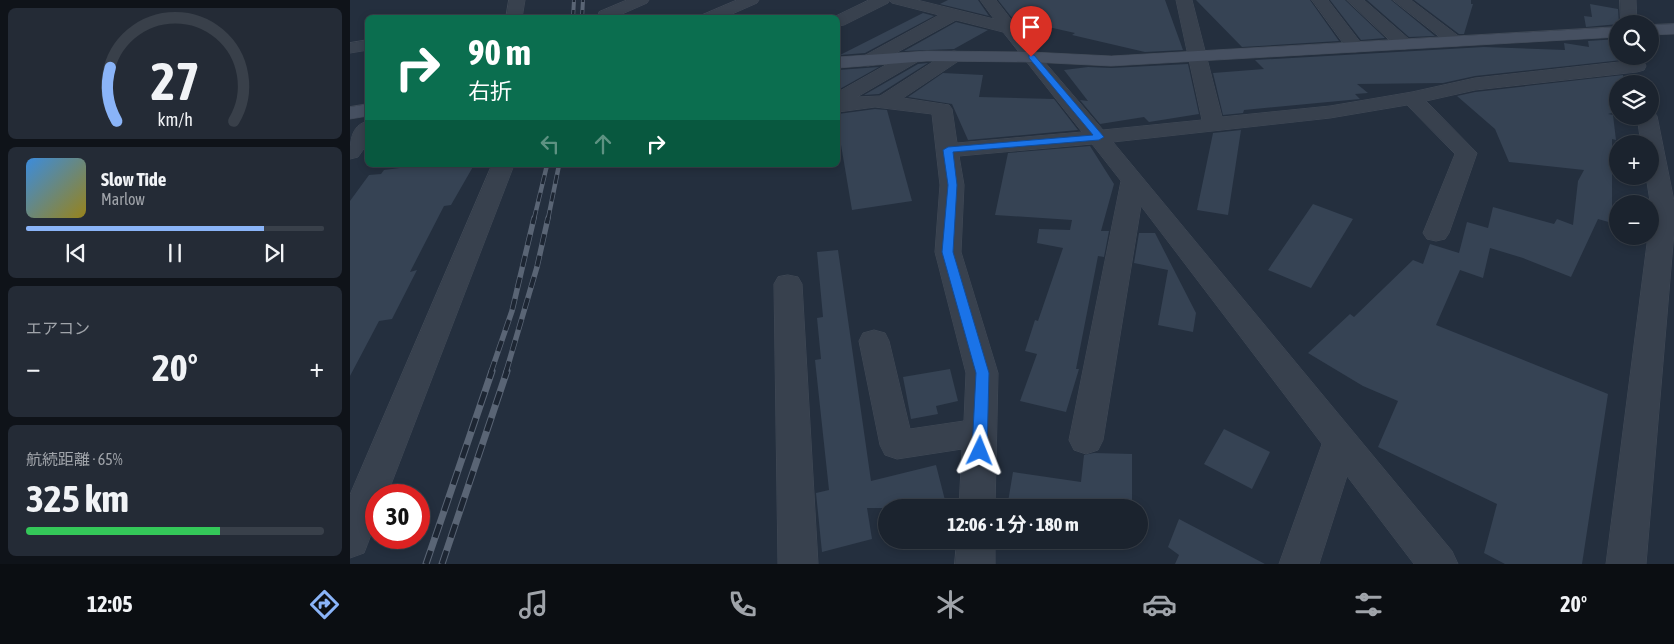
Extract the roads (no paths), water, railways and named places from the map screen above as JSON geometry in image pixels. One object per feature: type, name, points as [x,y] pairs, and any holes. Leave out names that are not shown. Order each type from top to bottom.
[{"type":"street","points":[[514,15],[517,0]]},
{"type":"street","points":[[605,15],[641,0]]},
{"type":"street","points":[[715,15],[751,0]]},
{"type":"street","points":[[840,20],[882,0]]},
{"type":"street","points":[[898,0],[1008,28]]},
{"type":"street","points":[[988,0],[1031,57],[1099,137],[1438,564]]},
{"type":"street","points":[[1184,0],[1213,123]]},
{"type":"street","points":[[1320,0],[1355,47]]},
{"type":"street","points":[[1355,0],[1404,44]]},
{"type":"street","points":[[1403,0],[1456,41]]},
{"type":"street","points":[[1628,0],[1629,15]]},
{"type":"street","points":[[868,61],[952,15]]},
{"type":"street","points":[[1659,30],[1674,29]]},
{"type":"street","points":[[840,63],[912,57],[954,56],[1111,60],[1609,32]]},
{"type":"street","points":[[350,48],[365,46]]},
{"type":"street","points":[[884,102],[954,56]]},
{"type":"street","points":[[840,99],[912,57]]},
{"type":"street","points":[[948,150],[1099,137],[1213,123],[1330,112],[1412,98],[1475,84],[1638,69]]},
{"type":"street","points":[[1412,98],[1466,153],[1436,233]]},
{"type":"street","points":[[840,106],[875,101],[942,109],[952,185],[948,252],[982,373],[977,499]]},
{"type":"street","points":[[350,113],[365,110]]},
{"type":"street","points":[[1626,564],[1661,232],[1668,205],[1649,125]]},
{"type":"street","points":[[350,152],[365,131]]},
{"type":"street","points":[[350,166],[365,164]]},
{"type":"street","points":[[350,540],[501,167]]},
{"type":"street","points":[[1086,440],[1133,180]]},
{"type":"street","points":[[788,284],[798,564]]},
{"type":"street","points":[[874,341],[897,445],[980,432]]},
{"type":"street","points":[[1299,564],[1340,442]]},
{"type":"street","points":[[975,564],[976,549]]},
{"type":"railway","points":[[573,15],[574,0]]},
{"type":"railway","points":[[582,15],[583,0]]},
{"type":"railway","points":[[534,219],[547,167]]},
{"type":"railway","points":[[548,219],[559,167]]},
{"type":"railway","points":[[491,372],[512,311],[534,218]]},
{"type":"railway","points":[[506,372],[537,267],[548,218]]},
{"type":"railway","points":[[426,564],[492,371]]},
{"type":"railway","points":[[442,564],[507,371]]}]
